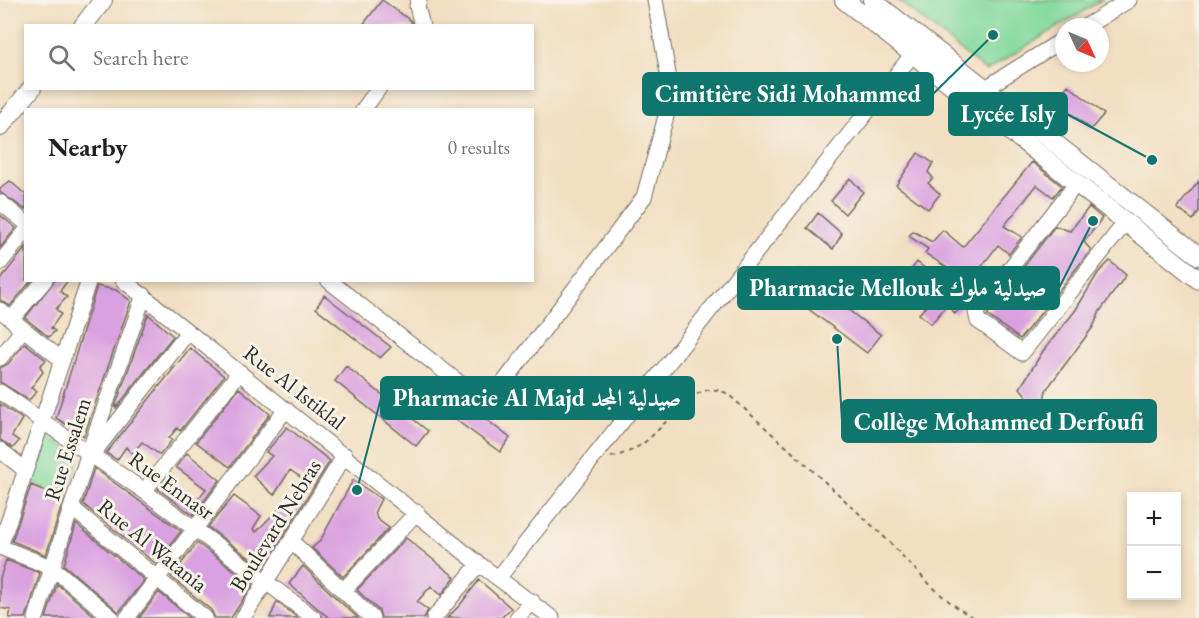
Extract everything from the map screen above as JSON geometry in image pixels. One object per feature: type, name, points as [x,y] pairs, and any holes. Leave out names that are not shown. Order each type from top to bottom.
[{"type":"main road","points":[[85,24],[103,0]]},
{"type":"main road","points":[[844,0],[912,55],[976,94],[1199,256]]},
{"type":"main road","points":[[872,0],[1076,184],[1125,223],[1197,273]]},
{"type":"main road","points":[[0,128],[30,90]]},
{"type":"street","points":[[419,0],[417,6],[422,24]]},
{"type":"street","points":[[331,282],[481,400],[492,398],[644,197],[669,105],[670,85],[655,0]]},
{"type":"street","points":[[1100,18],[1129,0]]},
{"type":"street","points":[[976,94],[1055,45]]},
{"type":"street","points":[[499,577],[912,55]]},
{"type":"street","points":[[364,108],[378,90]]},
{"type":"street","points":[[1076,184],[976,312],[978,321],[1022,353],[1125,223]]},
{"type":"street","points":[[0,202],[24,221]]},
{"type":"street","points":[[0,263],[24,233]]},
{"type":"street","points":[[0,358],[21,332],[14,321],[15,315],[43,282]]},
{"type":"street","points":[[87,282],[0,547],[53,568],[112,618]]},
{"type":"street","name":"Rue Al Istiklal","points":[[126,282],[417,512],[479,564],[552,618]]},
{"type":"street","name":"Rue Essalem","points":[[40,616],[72,508],[144,295]]},
{"type":"street","points":[[0,310],[62,360]]},
{"type":"street","points":[[91,453],[188,332]]},
{"type":"street","points":[[144,491],[240,372]]},
{"type":"street","name":"Rue Ennasr","points":[[0,392],[144,491],[314,618]]},
{"type":"street","points":[[127,618],[286,409]]},
{"type":"street","points":[[0,450],[24,469]]},
{"type":"street","name":"Boulevard Nebras","points":[[243,618],[345,455]]},
{"type":"street","name":"Rue Al Watania","points":[[72,508],[205,618]]},
{"type":"street","points":[[344,591],[417,512]]},
{"type":"street","points":[[292,542],[372,618]]},
{"type":"street","points":[[434,618],[479,564]]},
{"type":"street","points":[[517,618],[532,602]]},
{"type":"path","points":[[591,460],[624,454],[640,446],[662,428],[683,403],[704,390],[719,390],[728,394],[882,535],[930,586],[948,602],[974,618]]},
{"type":"green space","points":[[898,0],[1102,0],[1073,18],[1055,18],[1055,29],[986,71]]},
{"type":"green space","points":[[44,433],[79,457],[66,496],[28,482]]},
{"type":"building","points":[[382,0],[411,21],[412,24],[364,24]]},
{"type":"building","points":[[1068,85],[1104,114],[1091,129],[1055,102]]},
{"type":"building","points":[[918,153],[933,163],[928,172],[933,178],[928,183],[940,194],[928,209],[896,185]]},
{"type":"building","points":[[1032,162],[1062,186],[1053,197],[1037,185],[1004,226],[1022,237],[1009,254],[998,245],[982,266],[986,269],[976,287],[925,253],[928,249],[909,236],[913,231],[932,242],[943,230],[963,247]]},
{"type":"building","points":[[850,178],[863,192],[845,214],[831,201]]},
{"type":"building","points":[[10,181],[24,193],[24,209],[0,192],[0,189]]},
{"type":"building","points":[[1199,181],[1199,212],[1193,220],[1177,208]]},
{"type":"building","points":[[1089,207],[1102,218],[1084,242],[1091,250],[1020,339],[987,315],[1055,226],[1070,231]]},
{"type":"building","points":[[818,213],[842,234],[833,249],[807,228]]},
{"type":"building","points":[[0,215],[16,228],[0,248]]},
{"type":"building","points":[[24,250],[24,282],[30,282],[10,306],[0,300],[0,280]]},
{"type":"building","points":[[1110,261],[1126,275],[1100,311],[1093,327],[1046,390],[1044,401],[1032,403],[1020,388],[1043,351],[1075,311],[1098,273]]},
{"type":"building","points":[[917,262],[932,274],[922,286],[942,290],[946,285],[967,300],[955,314],[948,304],[931,324],[919,314],[930,302],[912,287],[902,302],[893,293]]},
{"type":"building","points":[[796,270],[881,335],[867,353],[782,289]]},
{"type":"building","points":[[53,282],[67,282],[60,291],[67,297],[56,309],[61,314],[51,328],[55,331],[49,337],[25,318]]},
{"type":"building","points":[[97,286],[116,290],[131,301],[84,436],[56,418]]},
{"type":"building","points":[[324,295],[391,347],[380,358],[316,308]]},
{"type":"building","points":[[148,314],[173,336],[116,408],[115,407]]},
{"type":"building","points":[[25,343],[46,360],[40,366],[43,372],[31,388],[37,391],[29,400],[0,382],[0,368],[8,364]]},
{"type":"building","points":[[190,348],[224,376],[180,431],[177,428],[169,438],[172,440],[160,455],[142,442],[132,454],[126,447],[117,460],[106,453]]},
{"type":"building","points":[[346,366],[428,431],[416,446],[335,381]]},
{"type":"building","points":[[435,380],[510,438],[500,452],[423,396]]},
{"type":"building","points":[[239,388],[270,414],[230,467],[196,442]]},
{"type":"building","points":[[0,404],[22,419],[12,436],[19,441],[13,448],[0,440]]},
{"type":"building","points":[[287,427],[330,461],[263,568],[208,527],[234,496],[261,516],[253,529],[256,532],[287,500],[290,501],[306,481],[290,470],[274,495],[253,476],[272,456],[266,452]]},
{"type":"building","points":[[187,453],[220,480],[193,515],[158,489],[166,479],[197,500],[206,489],[176,467]]},
{"type":"building","points":[[94,468],[181,531],[156,564],[83,504]]},
{"type":"building","points":[[353,480],[381,499],[375,511],[377,519],[389,528],[343,577],[312,548],[320,541]]},
{"type":"building","points":[[31,485],[64,499],[46,555],[12,541]]},
{"type":"building","points":[[76,524],[144,580],[119,612],[64,565]]},
{"type":"building","points":[[406,538],[455,577],[441,595],[431,586],[417,602],[428,610],[424,618],[381,618],[379,611],[357,590]]},
{"type":"building","points":[[197,543],[253,584],[231,618],[215,618],[211,610],[171,577]]},
{"type":"building","points":[[6,560],[40,573],[26,618],[9,618],[11,610],[0,608],[0,578]]},
{"type":"building","points":[[303,566],[358,618],[329,618],[289,584]]},
{"type":"building","points":[[479,580],[511,608],[501,618],[447,618],[460,605]]},
{"type":"building","points":[[57,584],[97,618],[46,618]]},
{"type":"building","points":[[159,592],[190,618],[139,618]]},
{"type":"building","points":[[277,602],[298,618],[270,618]]},
{"type":"place","name":"Cimitière Sidi Mohammed","points":[[993,35]]},
{"type":"place","name":"Lycée Isly","points":[[1152,160]]},
{"type":"place","name":"Pharmacie Mellouk صيدلية ملوك","points":[[1093,221]]},
{"type":"place","name":"Collège Mohammed Derfoufi","points":[[837,339]]},
{"type":"place","name":"Pharmacie Al Majd صيدلية المجد","points":[[357,490]]}]
